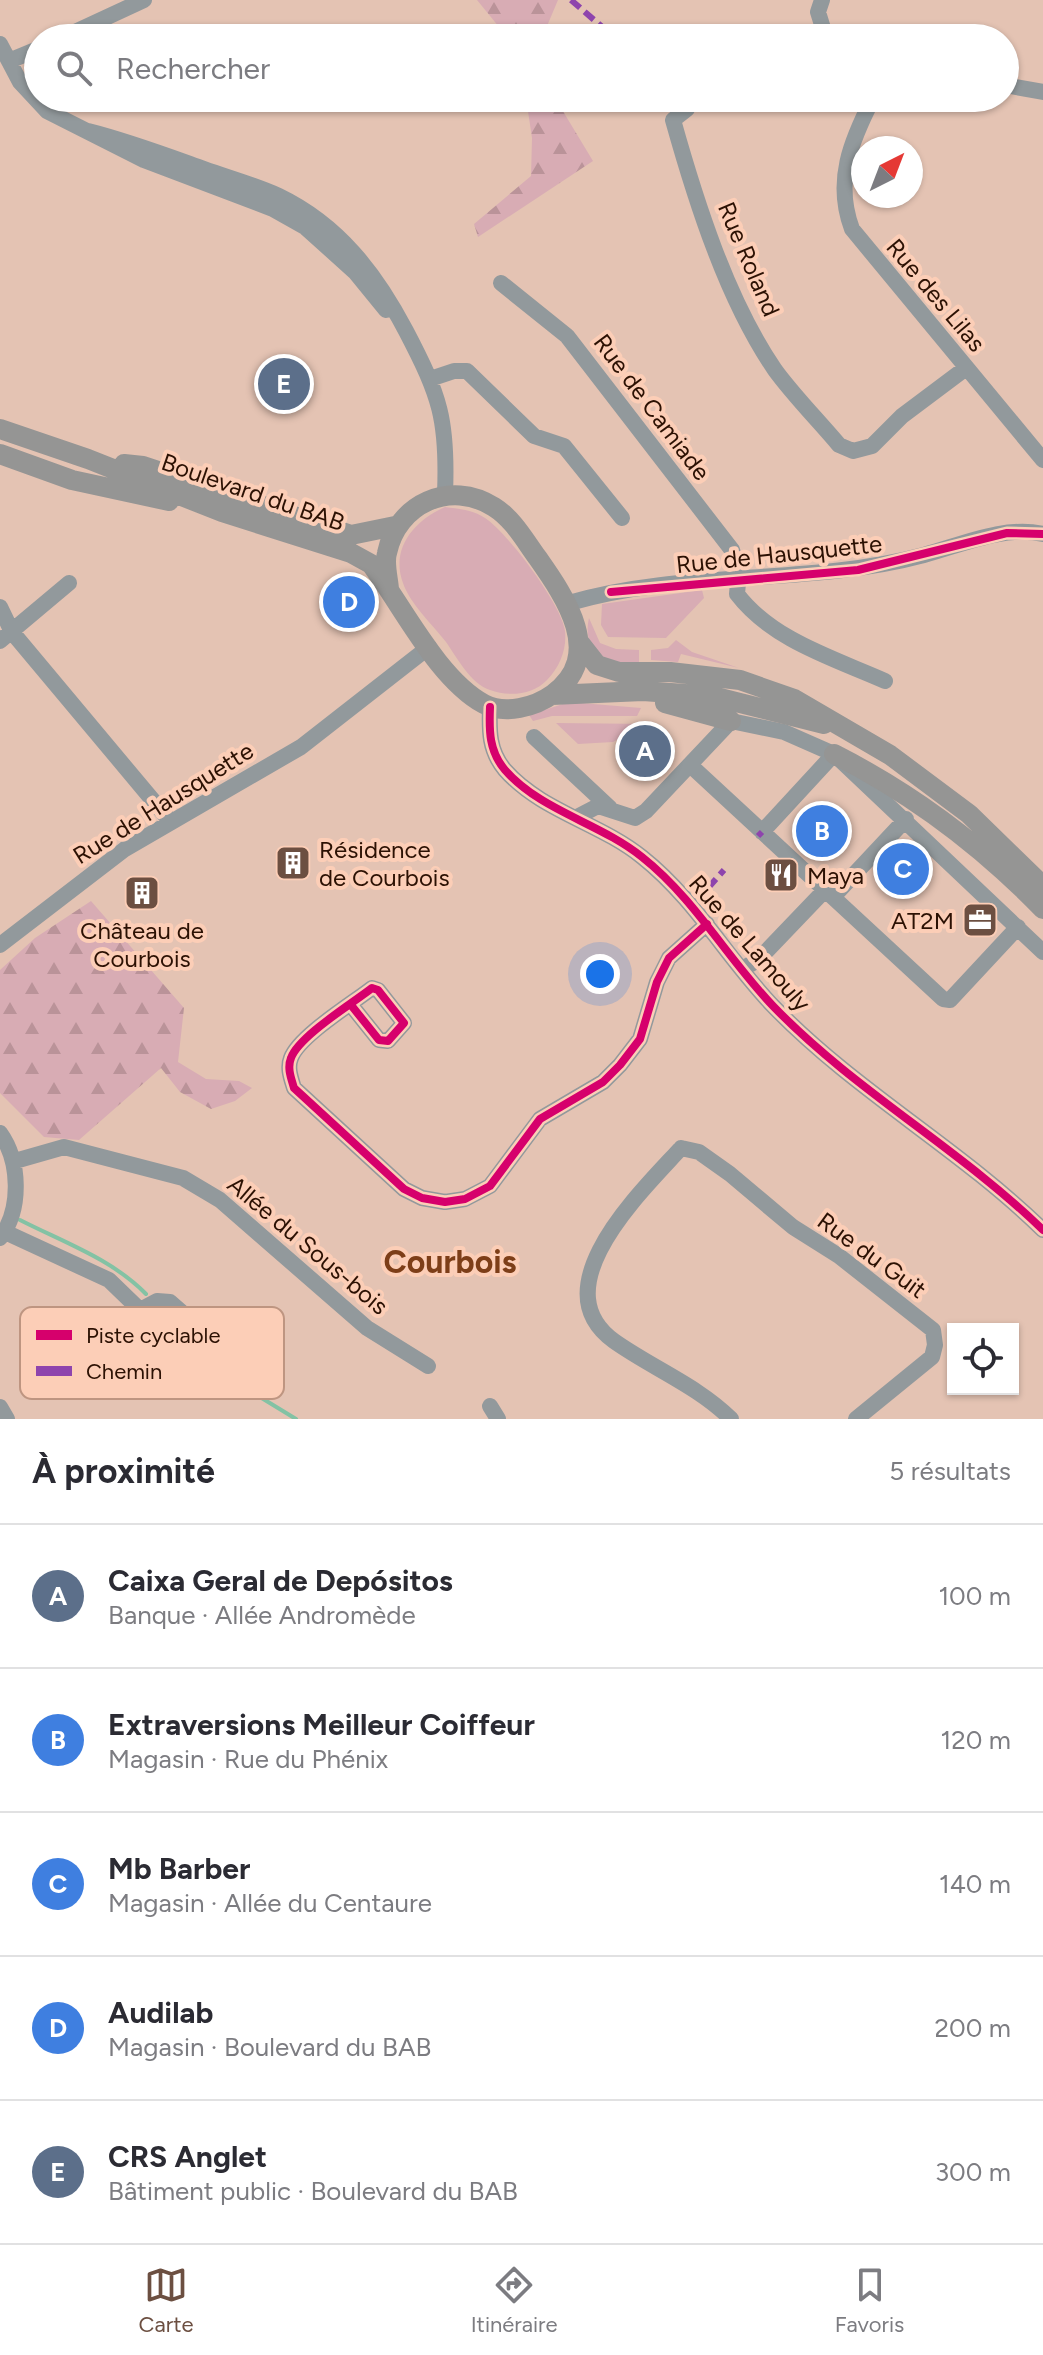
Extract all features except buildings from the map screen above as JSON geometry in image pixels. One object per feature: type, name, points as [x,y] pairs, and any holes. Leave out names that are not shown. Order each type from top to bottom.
[{"type":"main road","name":"Boulevard du BAB","points":[[0,429],[88,459],[222,512],[351,553],[371,564],[389,589]]},
{"type":"main road","points":[[1,455],[72,480],[222,512]]},
{"type":"main road","name":"Boulevard du BAB","points":[[88,459],[143,466],[351,535],[395,526]]},
{"type":"main road","points":[[552,695],[576,667],[579,642],[569,603],[512,521],[492,506],[464,496],[445,494],[405,513],[395,526],[386,556],[389,589],[466,694],[490,707],[521,709],[552,695],[622,692],[712,696],[843,729]]},
{"type":"main road","points":[[579,642],[597,665],[619,672],[670,672],[740,680],[794,699],[890,755],[969,814],[1043,886]]},
{"type":"main road","points":[[622,692],[731,721]]},
{"type":"main road","points":[[834,754],[921,803],[965,837],[1043,909]]},
{"type":"street","points":[[92,24],[144,0]]},
{"type":"street","points":[[822,0],[818,12],[822,24]]},
{"type":"street","points":[[0,44],[24,86]]},
{"type":"street","points":[[9,61],[24,55]]},
{"type":"street","points":[[1019,88],[1043,92]]},
{"type":"street","points":[[49,112],[144,160],[273,209],[305,227],[355,272],[414,346],[430,379],[443,412],[445,494]]},
{"type":"street","name":"Rue Roland","points":[[683,112],[673,120],[686,166],[742,314],[776,371],[839,445],[853,451],[872,446],[902,416],[966,368]]},
{"type":"street","name":"Rue des Lilas","points":[[867,112],[845,161],[846,214],[852,229],[880,267],[1043,460]]},
{"type":"street","name":"Rue de Camiade","points":[[501,283],[567,336],[732,550],[739,579],[737,594],[775,631],[885,681]]},
{"type":"street","points":[[430,379],[454,371],[467,371],[534,436],[564,446],[622,518]]},
{"type":"street","name":"Rue de Hausquette","points":[[569,603],[630,588],[858,570],[1007,533],[1043,534]]},
{"type":"street","points":[[6,636],[69,583]]},
{"type":"street","points":[[0,607],[6,636],[171,822]]},
{"type":"street","name":"Rue de Hausquette","points":[[0,945],[84,878],[171,822],[301,747],[429,647]]},
{"type":"street","name":"Rue de Lamouly","points":[[490,707],[493,753],[522,787],[640,855],[683,894],[773,1006],[865,1089],[979,1171],[1043,1230]]},
{"type":"street","points":[[534,737],[612,809],[624,817],[635,818],[731,721],[784,732],[834,754],[1043,952]]},
{"type":"street","points":[[762,832],[834,754]]},
{"type":"street","points":[[690,765],[943,999],[950,1000],[1018,927]]},
{"type":"street","points":[[575,818],[598,806],[612,809]]},
{"type":"street","points":[[742,969],[758,960],[906,819]]},
{"type":"street","points":[[351,1005],[291,1056],[289,1071],[294,1088],[404,1189],[422,1198],[445,1202],[465,1199],[490,1186],[540,1119],[603,1082],[620,1065],[640,1039],[657,982],[669,958],[707,924]]},
{"type":"street","points":[[0,1133],[15,1161],[15,1187],[2,1235],[109,1280],[137,1307]]},
{"type":"street","name":"Rue du Guit","points":[[731,1419],[716,1404],[612,1340],[596,1325],[588,1307],[587,1289],[603,1240],[678,1143],[699,1152],[730,1174],[793,1227],[839,1256],[933,1330],[935,1345],[932,1357],[856,1419]]},
{"type":"street","name":"Allée du Sous-bois","points":[[15,1161],[64,1147],[183,1178],[220,1200],[367,1328],[428,1366]]},
{"type":"street","points":[[146,1307],[157,1301],[170,1302],[176,1307]]},
{"type":"street","points":[[0,1407],[7,1419]]},
{"type":"green space","points":[[477,0],[558,0],[548,24],[497,24]]},
{"type":"green space","points":[[528,112],[563,112],[593,161],[478,237],[474,224],[531,176],[532,138]]},
{"type":"green space","points":[[445,507],[476,513],[495,526],[532,570],[562,619],[565,638],[559,664],[552,675],[535,689],[505,694],[476,682],[406,591],[400,570],[403,547],[424,519]]},
{"type":"green space","points":[[702,590],[704,598],[666,638],[608,637],[601,625],[602,604]]},
{"type":"green space","points":[[589,618],[600,643],[616,649],[639,650],[639,662],[617,662],[600,655],[589,640]]},
{"type":"green space","points":[[676,640],[692,652],[739,668],[681,654],[678,662],[651,660],[651,650],[668,648]]},
{"type":"green space","points":[[569,702],[641,708],[637,716],[552,716],[533,721],[529,715]]},
{"type":"green space","points":[[556,723],[650,724],[667,738],[632,741],[622,737],[613,742],[578,744]]},
{"type":"green space","points":[[91,901],[184,1008],[178,1062],[206,1079],[239,1081],[252,1088],[235,1101],[211,1109],[180,1092],[161,1068],[79,1140],[44,1137],[0,1093],[0,970],[35,938]]},
{"type":"waterway","points":[[20,1220],[103,1261],[146,1294]]},
{"type":"waterway","points":[[263,1399],[296,1419]]},
{"type":"marked path","points":[[571,0],[599,24]]},
{"type":"marked path","points":[[758,836],[762,832]]},
{"type":"marked path","points":[[708,888],[724,870]]},
{"type":"cycle path","points":[[611,592],[858,570],[1007,533],[1043,534]]},
{"type":"cycle path","points":[[490,707],[493,748],[505,770],[536,796],[626,845],[661,873],[695,910],[756,988],[805,1037],[872,1093],[977,1172],[1043,1230]]},
{"type":"cycle path","points":[[351,1005],[379,1040],[388,1041],[404,1023],[378,990],[372,988],[315,1030],[296,1049],[289,1066],[294,1088],[404,1189],[422,1198],[445,1202],[465,1199],[490,1186],[540,1119],[603,1082],[620,1065],[640,1039],[657,982],[669,958],[707,924]]},
{"type":"place","name":"CRS Anglet","points":[[284,384]]},
{"type":"place","name":"Audilab","points":[[349,602]]},
{"type":"place","name":"Caixa Geral de Depósitos","points":[[645,751]]},
{"type":"place","name":"Extraversions Meilleur Coiffeur","points":[[822,831]]},
{"type":"place","name":"Résidence de Courbois","points":[[293,863]]},
{"type":"place","name":"Mb Barber","points":[[903,869]]},
{"type":"place","name":"Maya","points":[[781,875]]},
{"type":"place","name":"Château de Courbois","points":[[142,893]]},
{"type":"place","name":"AT2M","points":[[980,920]]},
{"type":"district","name":"Courbois","points":[[450,1262]]}]
